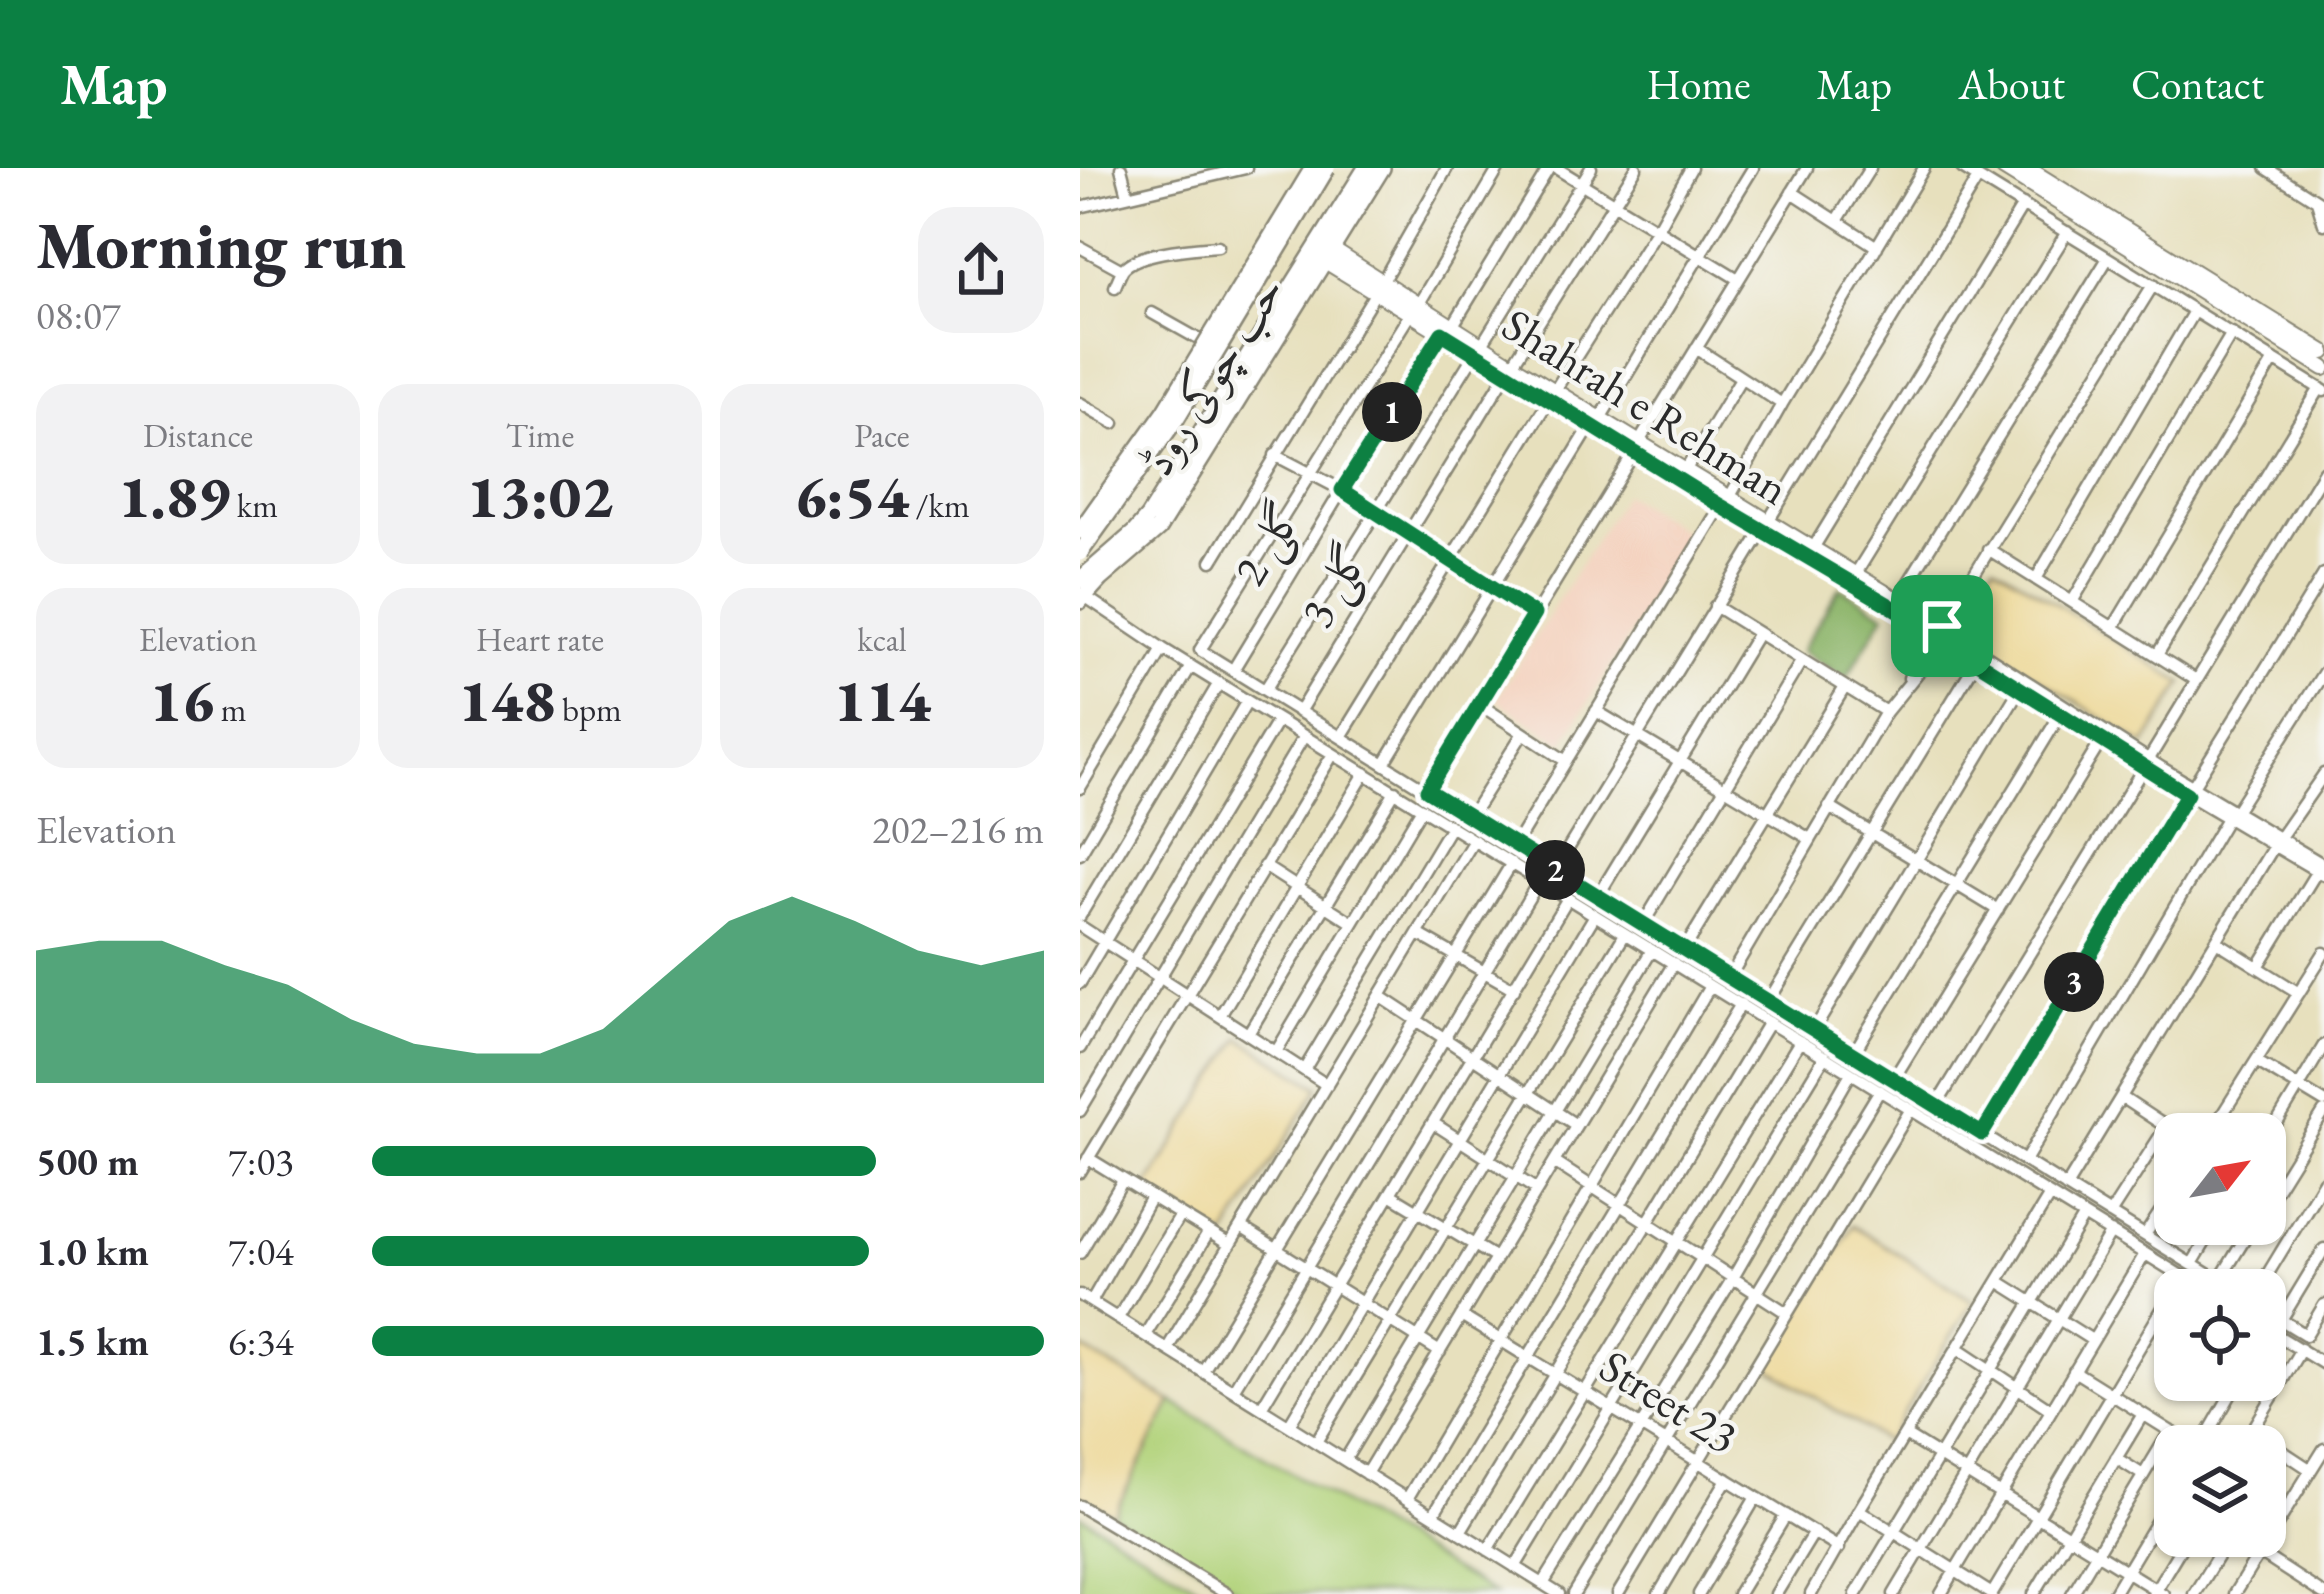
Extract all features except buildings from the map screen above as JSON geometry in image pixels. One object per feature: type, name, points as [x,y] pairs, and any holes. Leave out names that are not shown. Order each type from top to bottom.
[{"type":"highway","points":[[1080,531],[1166,410],[1312,168]]},
{"type":"highway","points":[[1080,553],[1176,419],[1327,168]]},
{"type":"highway","points":[[1081,592],[1148,517],[1251,368],[1323,252],[1366,168]]},
{"type":"highway","name":"حب چوکی روڈ","points":[[1323,252],[1382,168]]},
{"type":"main road","points":[[2002,168],[2324,368]]},
{"type":"main road","points":[[2026,168],[2324,352]]},
{"type":"main road","name":"Shahrah e Rehman","points":[[1323,252],[1939,631]]},
{"type":"main road","name":"Shahrah e Rehman","points":[[1636,448],[1685,471],[1725,502]]},
{"type":"main road","name":"Shahrah e Rehman","points":[[1765,527],[1855,575],[1939,631]]},
{"type":"street","points":[[1121,168],[1128,195]]},
{"type":"street","points":[[1080,208],[1214,171],[1246,168]]},
{"type":"street","points":[[1212,561],[1447,168]]},
{"type":"street","points":[[1499,168],[1200,650],[2200,1269]]},
{"type":"street","points":[[1553,168],[1738,279]]},
{"type":"street","name":"گلی 2","points":[[1233,670],[1342,490],[1553,168]]},
{"type":"street","name":"گلی 2","points":[[1264,690],[1592,168]]},
{"type":"street","name":"گلی 3","points":[[1299,712],[1636,168]]},
{"type":"street","points":[[1341,737],[1691,168]]},
{"type":"street","points":[[1384,764],[1753,168]]},
{"type":"street","points":[[1427,790],[1807,168]]},
{"type":"street","points":[[1838,221],[1870,168]]},
{"type":"street","points":[[1515,845],[1924,168]]},
{"type":"street","points":[[1962,168],[2322,389],[2157,656]]},
{"type":"street","points":[[2266,168],[2321,203],[2324,224]]},
{"type":"street","points":[[1555,870],[1978,178]]},
{"type":"street","points":[[1792,192],[1877,247]]},
{"type":"street","points":[[1812,550],[2023,205]]},
{"type":"street","points":[[1855,575],[2067,232]]},
{"type":"street","points":[[1115,287],[1121,271],[1137,260],[1218,246]]},
{"type":"street","points":[[1080,247],[1121,271]]},
{"type":"street","points":[[1897,602],[2108,257]]},
{"type":"street","points":[[1729,978],[1905,686],[1917,658],[1939,631],[2153,285]]},
{"type":"street","points":[[2036,580],[2194,311]]},
{"type":"street","points":[[1152,313],[1251,368]]},
{"type":"street","points":[[2072,602],[2231,333]]},
{"type":"street","points":[[1696,348],[1782,404]]},
{"type":"street","points":[[2113,628],[2274,360]]},
{"type":"street","points":[[1685,471],[1741,378]]},
{"type":"street","points":[[1080,403],[1114,423]]},
{"type":"street","points":[[1275,455],[1342,490],[1534,614]]},
{"type":"street","points":[[1936,1106],[2324,471]]},
{"type":"street","points":[[1988,549],[2196,680]]},
{"type":"street","points":[[1982,1134],[2324,574]]},
{"type":"street","points":[[1081,592],[1277,720],[2170,1269]]},
{"type":"street","points":[[1715,606],[1886,712]]},
{"type":"street","points":[[1939,631],[2019,690],[2147,763]]},
{"type":"street","points":[[1939,631],[2190,790],[2322,867],[2258,967]]},
{"type":"street","points":[[1598,896],[1758,632]]},
{"type":"street","points":[[1080,788],[1163,649]]},
{"type":"street","points":[[1643,924],[1802,660]]},
{"type":"street","points":[[1768,1002],[1976,662]]},
{"type":"street","points":[[1080,854],[1191,666]]},
{"type":"street","points":[[2025,1161],[2231,815],[2324,672]]},
{"type":"street","points":[[1080,916],[1219,683]]},
{"type":"street","points":[[1684,950],[1845,687]]},
{"type":"street","points":[[1814,1030],[2019,690]]},
{"type":"street","points":[[1080,983],[1247,701]]},
{"type":"street","points":[[1479,704],[1566,761]]},
{"type":"street","points":[[1596,711],[1810,839]]},
{"type":"street","points":[[1852,1054],[2060,715]]},
{"type":"street","points":[[1080,1048],[1277,720]]},
{"type":"street","points":[[1470,818],[1523,733]]},
{"type":"street","points":[[1080,1111],[1304,736]]},
{"type":"street","points":[[1894,1080],[2102,740]]},
{"type":"street","points":[[1080,1172],[1333,754]]},
{"type":"street","points":[[1220,1016],[1364,773]]},
{"type":"street","points":[[2066,1186],[2277,842],[2324,774]]},
{"type":"street","points":[[1248,1034],[1395,791]]},
{"type":"street","points":[[1829,807],[1998,910]]},
{"type":"street","points":[[1276,1052],[1422,808]]},
{"type":"street","points":[[1304,1070],[1450,826]]},
{"type":"street","points":[[1167,1349],[1474,840]]},
{"type":"street","points":[[1202,1371],[1512,863]]},
{"type":"street","points":[[1264,866],[1353,922]]},
{"type":"street","points":[[1233,1390],[1539,880]]},
{"type":"street","points":[[1261,1408],[1568,898]]},
{"type":"street","points":[[1289,1425],[1595,915]]},
{"type":"street","points":[[1080,926],[1327,1085]]},
{"type":"street","points":[[1418,934],[1514,988]]},
{"type":"street","points":[[1316,1442],[1625,934]]},
{"type":"street","points":[[2216,941],[2300,993]]},
{"type":"street","points":[[1345,1460],[1652,950]]},
{"type":"street","points":[[2223,1113],[2324,953]]},
{"type":"street","points":[[1366,1474],[1673,963]]},
{"type":"street","points":[[1407,1499],[1710,986]]},
{"type":"street","points":[[1380,996],[1576,1125]]},
{"type":"street","points":[[1433,1515],[1741,1004]]},
{"type":"street","points":[[1460,1532],[1769,1022]]},
{"type":"street","points":[[1488,1550],[1800,1041]]},
{"type":"street","points":[[2283,1113],[2324,1045]]},
{"type":"street","points":[[1515,1567],[1825,1056]]},
{"type":"street","points":[[2256,1061],[2324,1107],[2286,1171]]},
{"type":"street","points":[[1544,1584],[1851,1073]]},
{"type":"street","points":[[1574,1594],[1880,1090]]},
{"type":"street","points":[[2121,1097],[2154,1119]]},
{"type":"street","points":[[1618,1594],[1911,1109]]},
{"type":"street","points":[[1432,1123],[1537,1190]]},
{"type":"street","points":[[2110,1214],[2154,1153]]},
{"type":"street","points":[[1088,1158],[1230,1245]]},
{"type":"street","points":[[1554,1162],[1787,1313]]},
{"type":"street","points":[[1080,1252],[1123,1180]]},
{"type":"street","points":[[2271,1269],[2324,1181]]},
{"type":"street","points":[[1390,1194],[1496,1258]]},
{"type":"street","points":[[1811,1594],[2050,1195]]},
{"type":"street","points":[[1151,1197],[1086,1298],[1559,1594]]},
{"type":"street","points":[[1118,1318],[1180,1215]]},
{"type":"street","points":[[1856,1594],[2084,1216]]},
{"type":"street","points":[[2145,1235],[2154,1221]]},
{"type":"street","points":[[1241,1227],[1439,1352]]},
{"type":"street","points":[[1144,1335],[1209,1232]]},
{"type":"street","points":[[1894,1594],[2110,1232]]},
{"type":"street","points":[[2192,1264],[2203,1245]]},
{"type":"street","points":[[2286,1312],[2324,1249]]},
{"type":"street","points":[[1941,1594],[2145,1254]]},
{"type":"street","points":[[1998,1281],[2092,1340]]},
{"type":"street","points":[[2286,1323],[2306,1335],[2324,1305]]},
{"type":"street","name":"Street 23","points":[[1461,1316],[1838,1548]]},
{"type":"street","points":[[1859,1510],[1992,1594],[2154,1324]]},
{"type":"street","points":[[2286,1342],[2324,1364]]},
{"type":"street","points":[[1958,1348],[2050,1409]]},
{"type":"street","points":[[2256,1425],[2300,1349]]},
{"type":"street","points":[[2074,1371],[2160,1425]]},
{"type":"street","points":[[2034,1594],[2143,1414]]},
{"type":"street","points":[[1905,1435],[2157,1592],[2176,1557]]},
{"type":"street","points":[[2286,1510],[2324,1449]]},
{"type":"street","points":[[2286,1454],[2311,1470]]},
{"type":"street","points":[[2072,1594],[2154,1457]]},
{"type":"street","points":[[2116,1458],[2143,1475]]},
{"type":"street","points":[[1659,1594],[1727,1479]]},
{"type":"street","points":[[1699,1594],[1756,1497]]},
{"type":"street","points":[[1080,1506],[1227,1594]]},
{"type":"street","points":[[1738,1594],[1786,1515]]},
{"type":"street","points":[[2114,1594],[2154,1525]]},
{"type":"street","points":[[1776,1594],[1814,1532]]},
{"type":"street","points":[[2194,1594],[2217,1557]]},
{"type":"street","points":[[2234,1594],[2257,1557]]},
{"type":"street","points":[[2268,1557],[2323,1594]]},
{"type":"shaded area","points":[[1624,494],[1692,536],[1563,743],[1496,700]]},
{"type":"green space","points":[[1840,587],[1885,614],[1846,679],[1801,651]]},
{"type":"green space","points":[[1172,1402],[1494,1594],[1245,1594],[1113,1515]]},
{"type":"green space","points":[[1080,1515],[1203,1589],[1199,1594],[1080,1594]]},
{"type":"sand","points":[[1994,564],[2183,683],[2145,745],[1956,626]]},
{"type":"sand","points":[[1240,1038],[1319,1087],[1225,1238],[1146,1188]]},
{"type":"sand","points":[[1853,1225],[1973,1301],[1886,1442],[1766,1366]]},
{"type":"sand","points":[[1080,1347],[1172,1402],[1113,1515],[1080,1496]]},
{"type":"route","points":[[1442,333],[1933,631],[1942,626],[1946,633],[1940,638],[2187,794],[1982,1134],[1427,790],[1534,614],[1342,490],[1442,333]]}]
